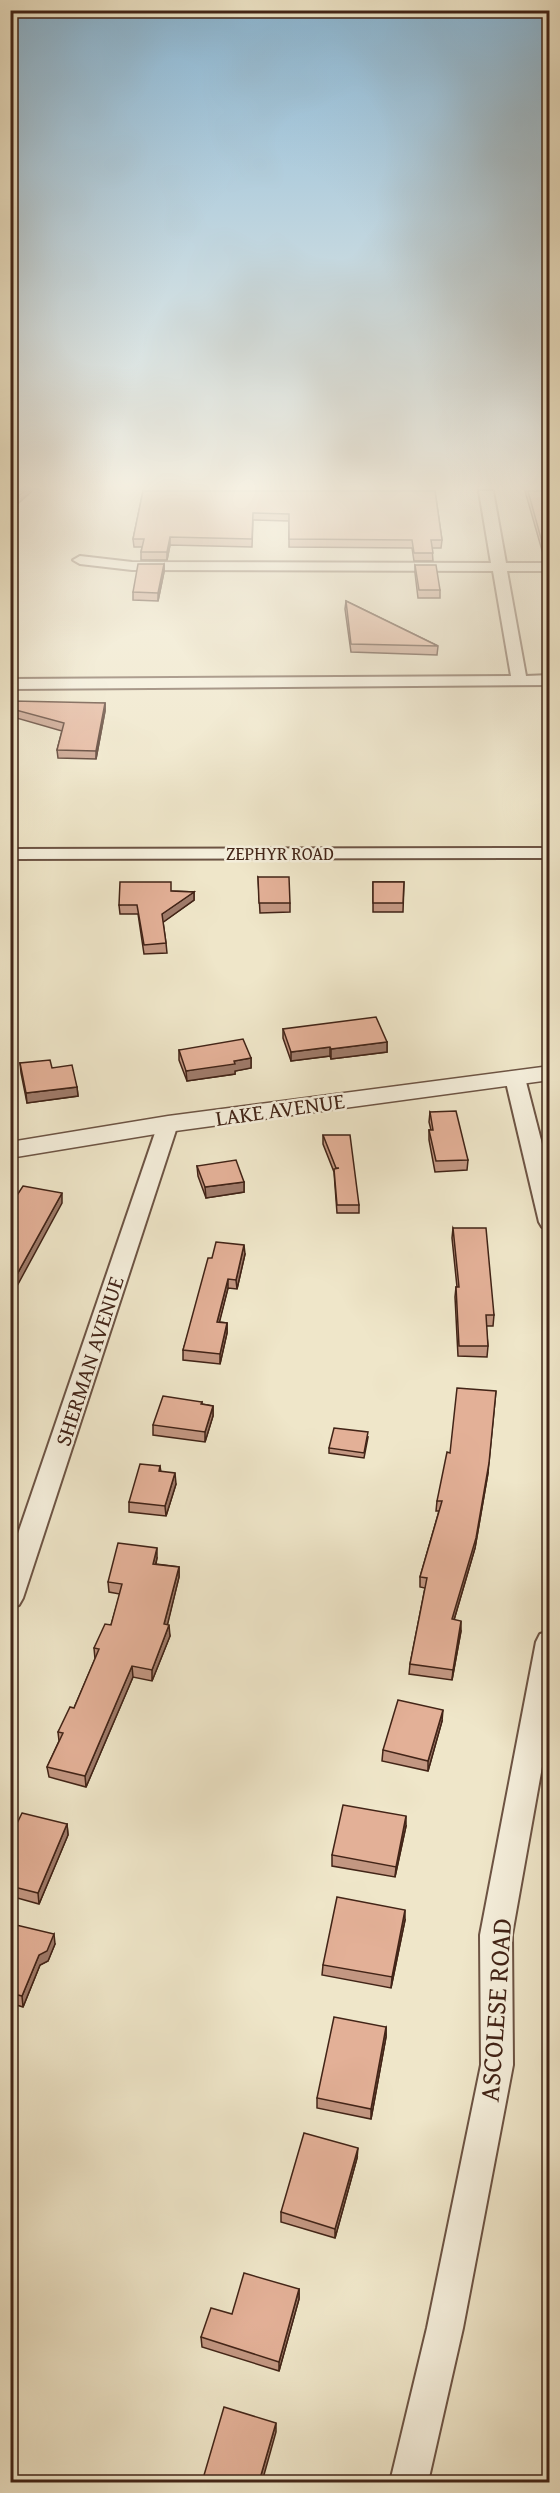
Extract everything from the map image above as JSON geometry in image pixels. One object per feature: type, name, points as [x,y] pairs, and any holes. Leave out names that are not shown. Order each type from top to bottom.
[{"type":"street","points":[[505,607],[519,680]]},
{"type":"street","points":[[10,684],[549,680]]},
{"type":"street","name":"ZEPHYR ROAD","points":[[10,854],[549,853]]},
{"type":"street","name":"LAKE AVENUE","points":[[10,1150],[168,1125],[549,1073]]},
{"type":"street","points":[[516,1078],[549,1222]]},
{"type":"street","name":"SHERMAN AVENUE","points":[[10,1598],[168,1125]]},
{"type":"street","name":"ASCOLESE ROAD","points":[[409,2482],[447,2317],[497,2065],[496,1935],[549,1642]]},
{"type":"building","points":[[347,607],[359,607],[438,646],[351,644]]},
{"type":"building","points":[[13,701],[105,703],[96,751],[57,750],[64,723],[12,709]]},
{"type":"building","points":[[258,877],[289,877],[290,903],[259,903]]},
{"type":"building","points":[[120,882],[171,882],[171,891],[194,892],[162,914],[166,943],[144,945],[137,905],[119,905]]},
{"type":"building","points":[[373,882],[404,882],[403,903],[373,903]]},
{"type":"building","points":[[376,1017],[387,1042],[291,1052],[283,1029]]},
{"type":"building","points":[[243,1039],[251,1058],[234,1061],[235,1064],[186,1071],[179,1050]]},
{"type":"building","points":[[50,1060],[52,1068],[72,1065],[77,1087],[26,1093],[20,1063]]},
{"type":"building","points":[[456,1111],[468,1160],[436,1161],[429,1130],[433,1130],[430,1112]]},
{"type":"building","points":[[323,1135],[350,1135],[359,1205],[337,1205],[334,1169],[339,1168],[336,1168]]},
{"type":"building","points":[[236,1160],[244,1182],[205,1187],[197,1166]]},
{"type":"building","points":[[23,1186],[62,1193],[10,1287],[10,1206]]},
{"type":"building","points":[[453,1228],[486,1228],[494,1315],[486,1315],[488,1346],[459,1346],[456,1287],[459,1287]]},
{"type":"building","points":[[216,1242],[244,1245],[236,1280],[228,1279],[217,1322],[227,1323],[220,1354],[183,1350],[208,1258],[212,1258]]},
{"type":"building","points":[[457,1388],[496,1391],[489,1463],[476,1538],[452,1619],[461,1621],[453,1670],[410,1664],[427,1578],[420,1577],[442,1501],[437,1501],[447,1452],[450,1453]]},
{"type":"building","points":[[163,1396],[213,1406],[205,1432],[153,1425]]},
{"type":"building","points":[[334,1428],[368,1432],[364,1453],[329,1448]]},
{"type":"building","points":[[140,1464],[160,1466],[159,1471],[175,1473],[165,1506],[129,1502]]},
{"type":"building","points":[[118,1543],[157,1548],[153,1564],[179,1567],[164,1624],[169,1625],[152,1670],[132,1666],[85,1776],[47,1767],[63,1733],[58,1732],[70,1707],[74,1708],[99,1649],[94,1648],[105,1624],[111,1625],[122,1584],[108,1582]]},
{"type":"building","points":[[398,1700],[443,1710],[428,1761],[383,1750]]},
{"type":"building","points":[[343,1805],[406,1816],[396,1867],[332,1855]]},
{"type":"building","points":[[22,1813],[67,1824],[38,1893],[10,1886],[10,1838]]},
{"type":"building","points":[[337,1897],[405,1910],[392,1977],[323,1965]]},
{"type":"building","points":[[12,1924],[54,1934],[47,1951],[39,1955],[22,1996],[10,1993],[10,1926]]},
{"type":"building","points":[[334,2017],[386,2027],[371,2109],[317,2098]]},
{"type":"building","points":[[304,2133],[358,2148],[335,2229],[281,2212]]},
{"type":"building","points":[[244,2273],[299,2289],[279,2362],[201,2337],[211,2308],[232,2314]]},
{"type":"building","points":[[224,2407],[276,2423],[259,2482],[202,2482]]},
{"type":"building","points":[[549,2433],[549,2462],[544,2460]]}]
